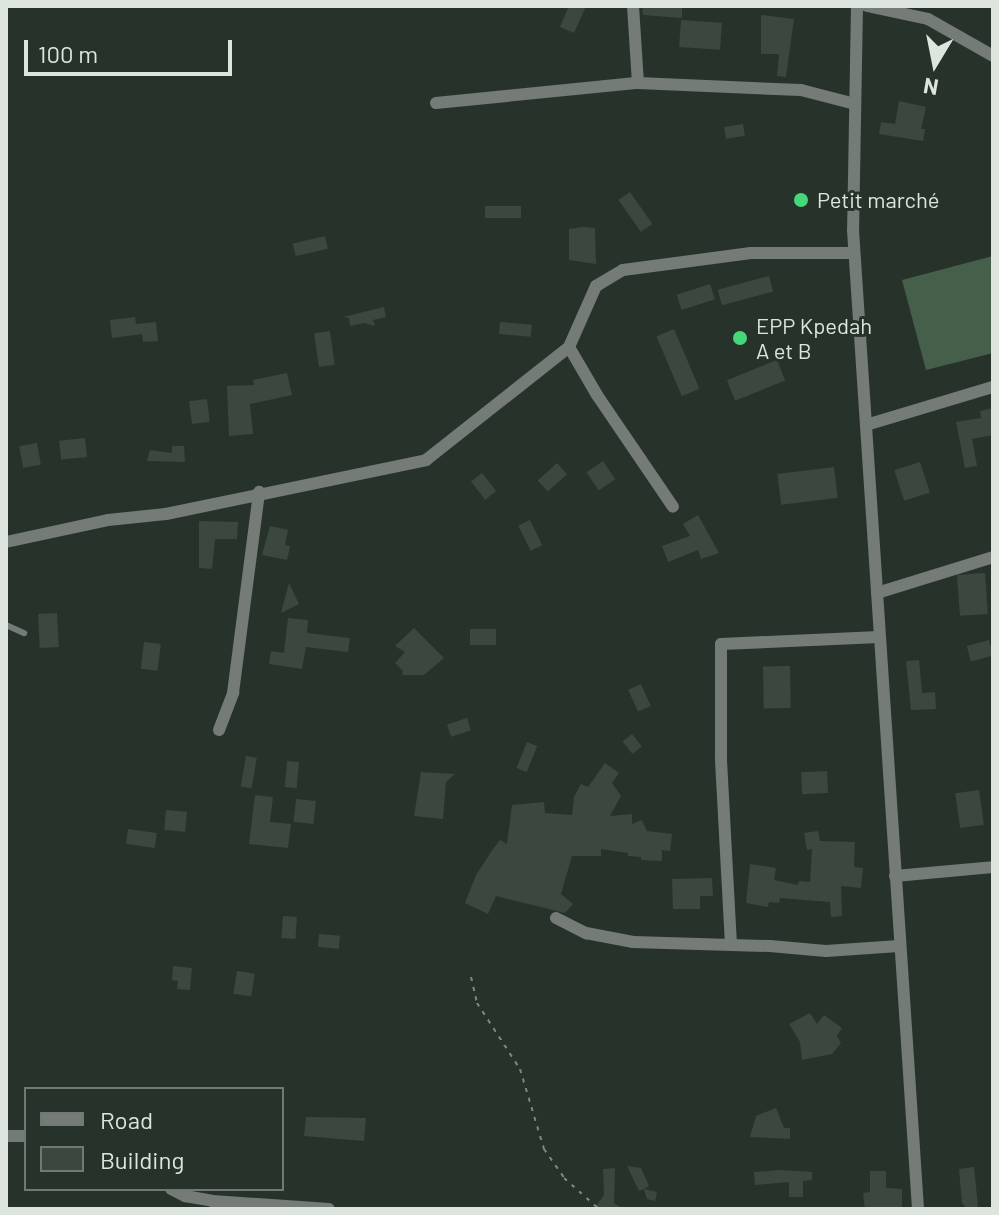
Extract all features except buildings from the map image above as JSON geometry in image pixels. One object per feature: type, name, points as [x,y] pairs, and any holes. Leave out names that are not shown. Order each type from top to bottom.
[{"type":"street","points":[[633,6],[638,83]]},
{"type":"street","points":[[857,6],[854,253],[918,1209]]},
{"type":"street","points":[[867,6],[928,19],[993,57]]},
{"type":"street","points":[[436,103],[638,83],[801,90],[855,104]]},
{"type":"street","points":[[6,542],[108,520],[166,514],[259,492],[426,460],[569,347],[596,286],[623,270],[751,253],[854,253]]},
{"type":"street","points":[[569,347],[597,395],[673,507]]},
{"type":"street","points":[[866,425],[993,387]]},
{"type":"street","points":[[219,730],[233,693],[259,492]]},
{"type":"street","points":[[877,593],[993,557]]},
{"type":"street","points":[[731,945],[721,758],[721,644],[879,637]]},
{"type":"street","points":[[895,876],[993,867]]},
{"type":"street","points":[[556,918],[586,933],[633,942],[826,951],[899,946]]},
{"type":"street","points":[[175,1191],[212,1201],[329,1209]]},
{"type":"lane","points":[[6,625],[24,633]]},
{"type":"path","points":[[471,977],[477,1003],[520,1069],[544,1149],[564,1178],[599,1209]]},
{"type":"green space","points":[[993,256],[993,353],[926,370],[902,280]]},
{"type":"place","name":"Petit marché","points":[[801,200]]},
{"type":"place","name":"EPP Kpedah A et B","points":[[740,338]]}]
